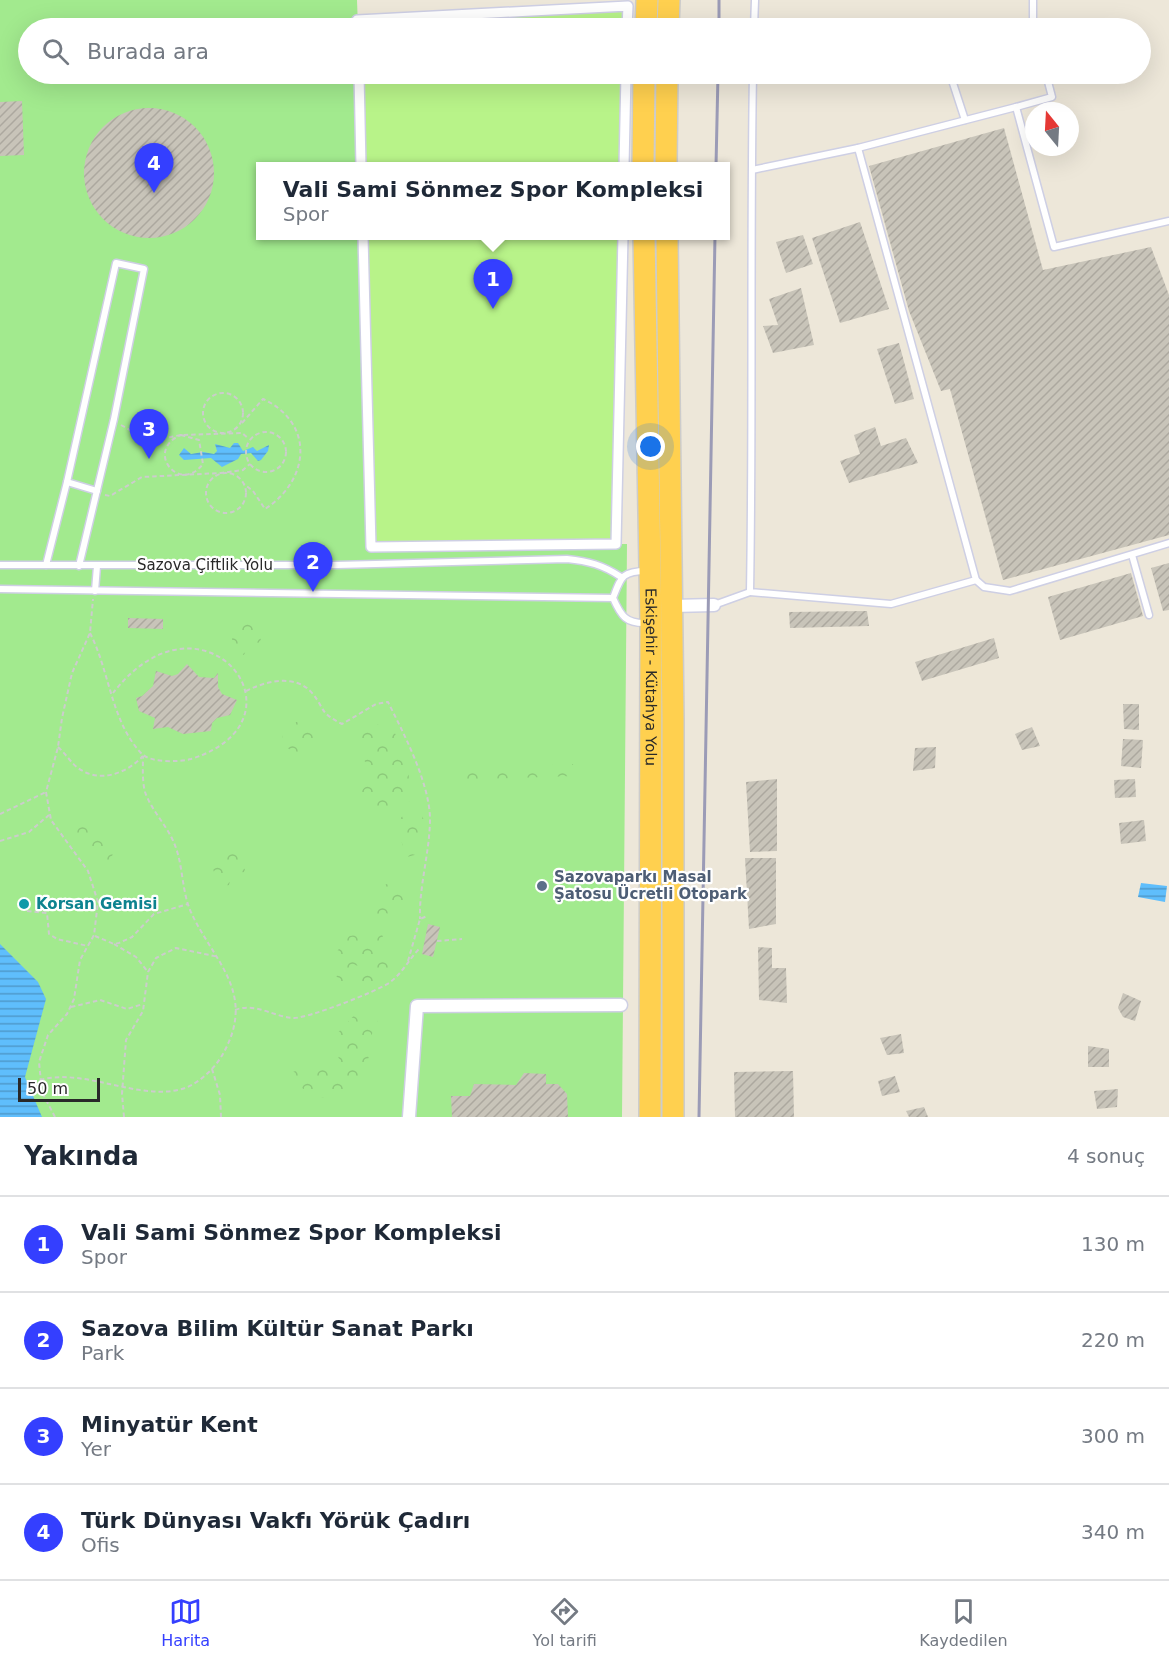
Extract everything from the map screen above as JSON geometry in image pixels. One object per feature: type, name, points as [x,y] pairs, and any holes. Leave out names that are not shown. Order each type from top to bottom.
[{"type":"highway","points":[[646,18],[647,0]]},
{"type":"highway","points":[[668,18],[669,0]]},
{"type":"highway","points":[[643,162],[644,84]]},
{"type":"highway","points":[[666,162],[667,84]]},
{"type":"highway","name":"Eskişehir - Kütahya Yolu","points":[[644,240],[651,623],[650,1117]]},
{"type":"highway","name":"Eskişehir - Kütahya Yolu","points":[[667,240],[672,606],[673,1117]]},
{"type":"street","points":[[396,18],[628,6],[627,18]]},
{"type":"street","points":[[359,84],[361,162]]},
{"type":"street","points":[[624,162],[626,84]]},
{"type":"street","points":[[363,240],[371,547],[616,544],[622,240]]},
{"type":"street","points":[[672,606],[714,605]]},
{"type":"street","points":[[409,1117],[417,1006],[621,1005]]},
{"type":"lane","points":[[754,18],[755,0]]},
{"type":"lane","points":[[1033,0],[1033,18]]},
{"type":"lane","points":[[750,592],[753,382],[753,84]]},
{"type":"lane","points":[[953,84],[964,120]]},
{"type":"lane","points":[[752,170],[858,148],[1052,97],[1049,84]]},
{"type":"lane","points":[[1016,107],[1054,247],[1169,221]]},
{"type":"lane","points":[[858,148],[976,580],[984,587],[1010,591],[1169,543]]},
{"type":"lane","points":[[46,565],[67,483],[116,262],[144,268],[114,419],[79,566]]},
{"type":"lane","points":[[67,483],[97,491]]},
{"type":"lane","points":[[1132,555],[1149,615]]},
{"type":"lane","name":"Sazova Çiftlik Yolu","points":[[0,565],[97,566],[567,559],[590,561],[607,567],[621,577]]},
{"type":"lane","points":[[94,591],[97,566]]},
{"type":"lane","points":[[650,571],[632,571],[621,577],[613,598],[622,617],[633,624],[651,623]]},
{"type":"lane","points":[[714,605],[750,592],[891,604],[976,580]]},
{"type":"lane","name":"Sazova Çiftlik Yolu","points":[[0,589],[613,598]]},
{"type":"path","points":[[242,423],[244,410],[237,399],[225,393],[213,396],[204,406],[204,420],[212,431],[225,434],[232,432],[242,423],[263,399],[276,405],[287,415],[295,428],[301,452],[296,475],[279,499],[266,509],[253,491],[234,475],[221,473],[210,480],[205,493],[210,506],[215,511],[228,514],[240,508],[246,496],[244,484]]},
{"type":"path","points":[[114,419],[135,435],[149,441],[181,435],[242,433],[249,439]]},
{"type":"path","points":[[260,432],[273,433],[283,442],[285,448],[283,461],[274,470],[260,472],[250,464],[246,448],[249,439],[260,432]]},
{"type":"path","points":[[181,435],[199,440],[204,464],[200,469],[188,475],[174,472],[166,461],[166,448],[169,442],[181,435]]},
{"type":"path","points":[[97,491],[110,496],[142,477],[221,473],[243,470],[250,464]]},
{"type":"path","points":[[55,1117],[42,1092],[39,1062],[48,1035],[71,1008],[80,960],[93,936],[98,902],[95,887],[81,859],[49,815],[46,792],[58,747],[72,673],[90,633],[94,591]]},
{"type":"path","points":[[40,1080],[62,1077],[154,1090],[184,1088],[212,1069],[230,1041],[236,1010],[233,990],[219,957],[195,920],[188,904],[176,848],[145,792],[143,756],[120,720],[113,693],[90,633]]},
{"type":"path","points":[[113,693],[147,658],[171,650],[191,648],[213,652],[231,669],[246,691],[245,717],[232,738],[222,746],[186,760],[151,759],[143,756]]},
{"type":"path","points":[[246,691],[261,683],[281,680],[300,684],[313,694],[327,717],[342,724],[376,704],[388,702],[407,742],[423,787],[430,817],[420,919],[407,963]]},
{"type":"path","points":[[58,747],[77,768],[101,777],[120,772],[143,756]]},
{"type":"path","points":[[0,814],[46,792]]},
{"type":"path","points":[[0,841],[29,832],[49,815]]},
{"type":"path","points":[[114,944],[132,937],[154,914],[188,904]]},
{"type":"path","points":[[27,911],[47,913],[46,923],[49,934],[57,939],[88,946]]},
{"type":"path","points":[[420,919],[427,916]]},
{"type":"path","points":[[93,936],[114,944],[136,957],[147,972]]},
{"type":"path","points":[[437,941],[462,939]]},
{"type":"path","points":[[124,1117],[123,1085],[126,1040],[140,1017],[144,1003],[147,972],[162,954],[176,948],[219,957]]},
{"type":"path","points":[[236,1010],[253,1007],[273,1014],[301,1018],[369,994],[390,982],[420,948]]},
{"type":"path","points":[[71,1008],[100,1000],[127,1009],[144,1003]]},
{"type":"path","points":[[212,1069],[219,1095],[220,1117]]},
{"type":"green space","points":[[0,0],[357,0],[358,18],[18,18],[18,84],[359,84],[361,162],[256,162],[256,240],[366,240],[616,544],[627,544],[622,1117],[0,1117]]},
{"type":"green space","points":[[628,6],[627,18],[396,18]]},
{"type":"green space","points":[[359,84],[626,84],[624,162],[361,162]]},
{"type":"green space","points":[[363,240],[623,240],[616,544],[371,547]]},
{"type":"green space","points":[[251,620],[259,627],[261,642],[248,645],[244,655],[231,649],[233,631]]},
{"type":"green space","points":[[296,722],[309,722],[320,737],[312,742],[306,737],[302,743],[306,753],[300,758],[284,745],[282,733]]},
{"type":"green space","points":[[372,723],[393,729],[408,761],[410,801],[384,807],[374,805],[358,795],[369,782],[357,736]]},
{"type":"green space","points":[[573,764],[574,776],[461,780],[461,769]]},
{"type":"green space","points":[[409,809],[419,811],[424,822],[421,835],[422,853],[407,857],[398,832],[399,820]]},
{"type":"green space","points":[[88,823],[116,841],[110,864],[99,859],[69,836],[78,825]]},
{"type":"green space","points":[[238,850],[244,860],[245,872],[232,873],[229,885],[219,887],[213,869],[227,853]]},
{"type":"green space","points":[[384,884],[397,885],[407,892],[407,906],[393,917],[384,912],[378,918],[365,913],[367,906],[378,902],[377,893]]},
{"type":"green space","points":[[380,931],[397,964],[393,970],[382,972],[382,981],[366,988],[362,984],[362,967],[355,965],[342,983],[333,972],[335,954],[349,936]]},
{"type":"green space","points":[[359,1010],[375,1013],[378,1024],[364,1047],[369,1056],[361,1084],[341,1094],[313,1096],[299,1083],[293,1072],[314,1063],[322,1070],[339,1059],[332,1039]]},
{"type":"water","points":[[234,443],[238,443],[243,451],[253,447],[257,451],[269,445],[268,451],[261,460],[258,461],[251,453],[241,454],[238,459],[222,467],[211,458],[184,460],[179,455],[184,448],[191,454],[203,452],[214,454],[217,451],[215,444],[230,448]]},
{"type":"water","points":[[1141,883],[1167,886],[1165,902],[1138,897]]},
{"type":"water","points":[[0,944],[38,982],[46,999],[25,1077],[42,1117],[0,1117]]},
{"type":"building","points":[[22,101],[24,155],[0,156],[0,102]]},
{"type":"building","points":[[149,108],[174,113],[195,127],[209,148],[214,173],[209,198],[195,219],[174,233],[149,238],[124,233],[103,219],[89,198],[84,173],[89,148],[103,127],[124,113]]},
{"type":"building","points":[[1004,128],[1043,270],[1151,247],[1169,295],[1169,535],[1003,580],[950,389],[941,391],[909,311],[869,166]]},
{"type":"building","points":[[860,222],[889,309],[840,323],[812,238]]},
{"type":"building","points":[[803,235],[813,264],[786,273],[776,242]]},
{"type":"building","points":[[801,288],[814,345],[773,353],[763,326],[778,325],[769,299]]},
{"type":"building","points":[[899,343],[914,399],[895,404],[877,349]]},
{"type":"building","points":[[875,427],[881,446],[906,438],[918,463],[849,483],[840,461],[860,454],[854,435]]},
{"type":"building","points":[[1169,563],[1169,610],[1163,611],[1151,568]]},
{"type":"building","points":[[1131,573],[1143,616],[1060,640],[1048,597]]},
{"type":"building","points":[[867,611],[869,626],[790,628],[789,612]]},
{"type":"building","points":[[128,618],[163,619],[163,629],[128,628]]},
{"type":"building","points":[[994,638],[999,658],[922,681],[915,662]]},
{"type":"building","points":[[187,664],[199,677],[214,678],[218,673],[218,687],[222,694],[237,700],[230,715],[217,718],[212,723],[211,731],[183,734],[168,727],[153,729],[155,718],[139,711],[136,698],[142,696],[153,686],[156,671],[172,676],[178,674]]},
{"type":"building","points":[[1123,704],[1139,704],[1139,730],[1124,729]]},
{"type":"building","points":[[1032,727],[1040,746],[1022,750],[1015,734]]},
{"type":"building","points":[[1123,739],[1143,740],[1141,768],[1121,766]]},
{"type":"building","points":[[936,747],[935,768],[913,771],[915,748]]},
{"type":"building","points":[[777,779],[777,851],[750,852],[746,782]]},
{"type":"building","points":[[1135,779],[1136,797],[1115,798],[1114,780]]},
{"type":"building","points":[[1144,820],[1146,841],[1121,844],[1119,823]]},
{"type":"building","points":[[745,858],[776,858],[776,924],[749,929]]},
{"type":"building","points":[[428,924],[440,927],[433,957],[422,954]]},
{"type":"building","points":[[758,947],[772,948],[772,968],[786,968],[787,1003],[759,1000]]},
{"type":"building","points":[[1123,993],[1141,1001],[1135,1021],[1123,1017],[1118,1008]]},
{"type":"building","points":[[901,1034],[904,1053],[887,1055],[880,1038]]},
{"type":"building","points":[[1088,1046],[1109,1049],[1109,1067],[1088,1067]]},
{"type":"building","points":[[793,1071],[794,1117],[735,1117],[734,1072]]},
{"type":"building","points":[[524,1073],[546,1074],[546,1084],[558,1084],[567,1094],[568,1117],[452,1117],[451,1096],[470,1096],[474,1084],[516,1085]]},
{"type":"building","points":[[895,1076],[900,1092],[882,1096],[878,1081]]},
{"type":"building","points":[[1118,1089],[1117,1107],[1097,1109],[1094,1091]]},
{"type":"building","points":[[924,1107],[928,1117],[909,1117],[906,1111]]},
{"type":"railway","points":[[719,0],[719,18]]},
{"type":"railway","points":[[716,162],[718,84]]},
{"type":"railway","points":[[699,1117],[715,240]]},
{"type":"place","name":"Türk Dünyası Vakfı Yörük Çadırı","points":[[154,193]]},
{"type":"place","name":"Vali Sami Sönmez Spor Kompleksi","points":[[493,309]]},
{"type":"place","name":"Minyatür Kent","points":[[149,459]]},
{"type":"place","name":"Sazova Bilim Kültür Sanat Parkı","points":[[313,592]]},
{"type":"place","name":"Sazovaparkı Masal Şatosu Ücretli Otopark","points":[[542,886]]},
{"type":"place","name":"Korsan Gemisi","points":[[24,904]]}]
